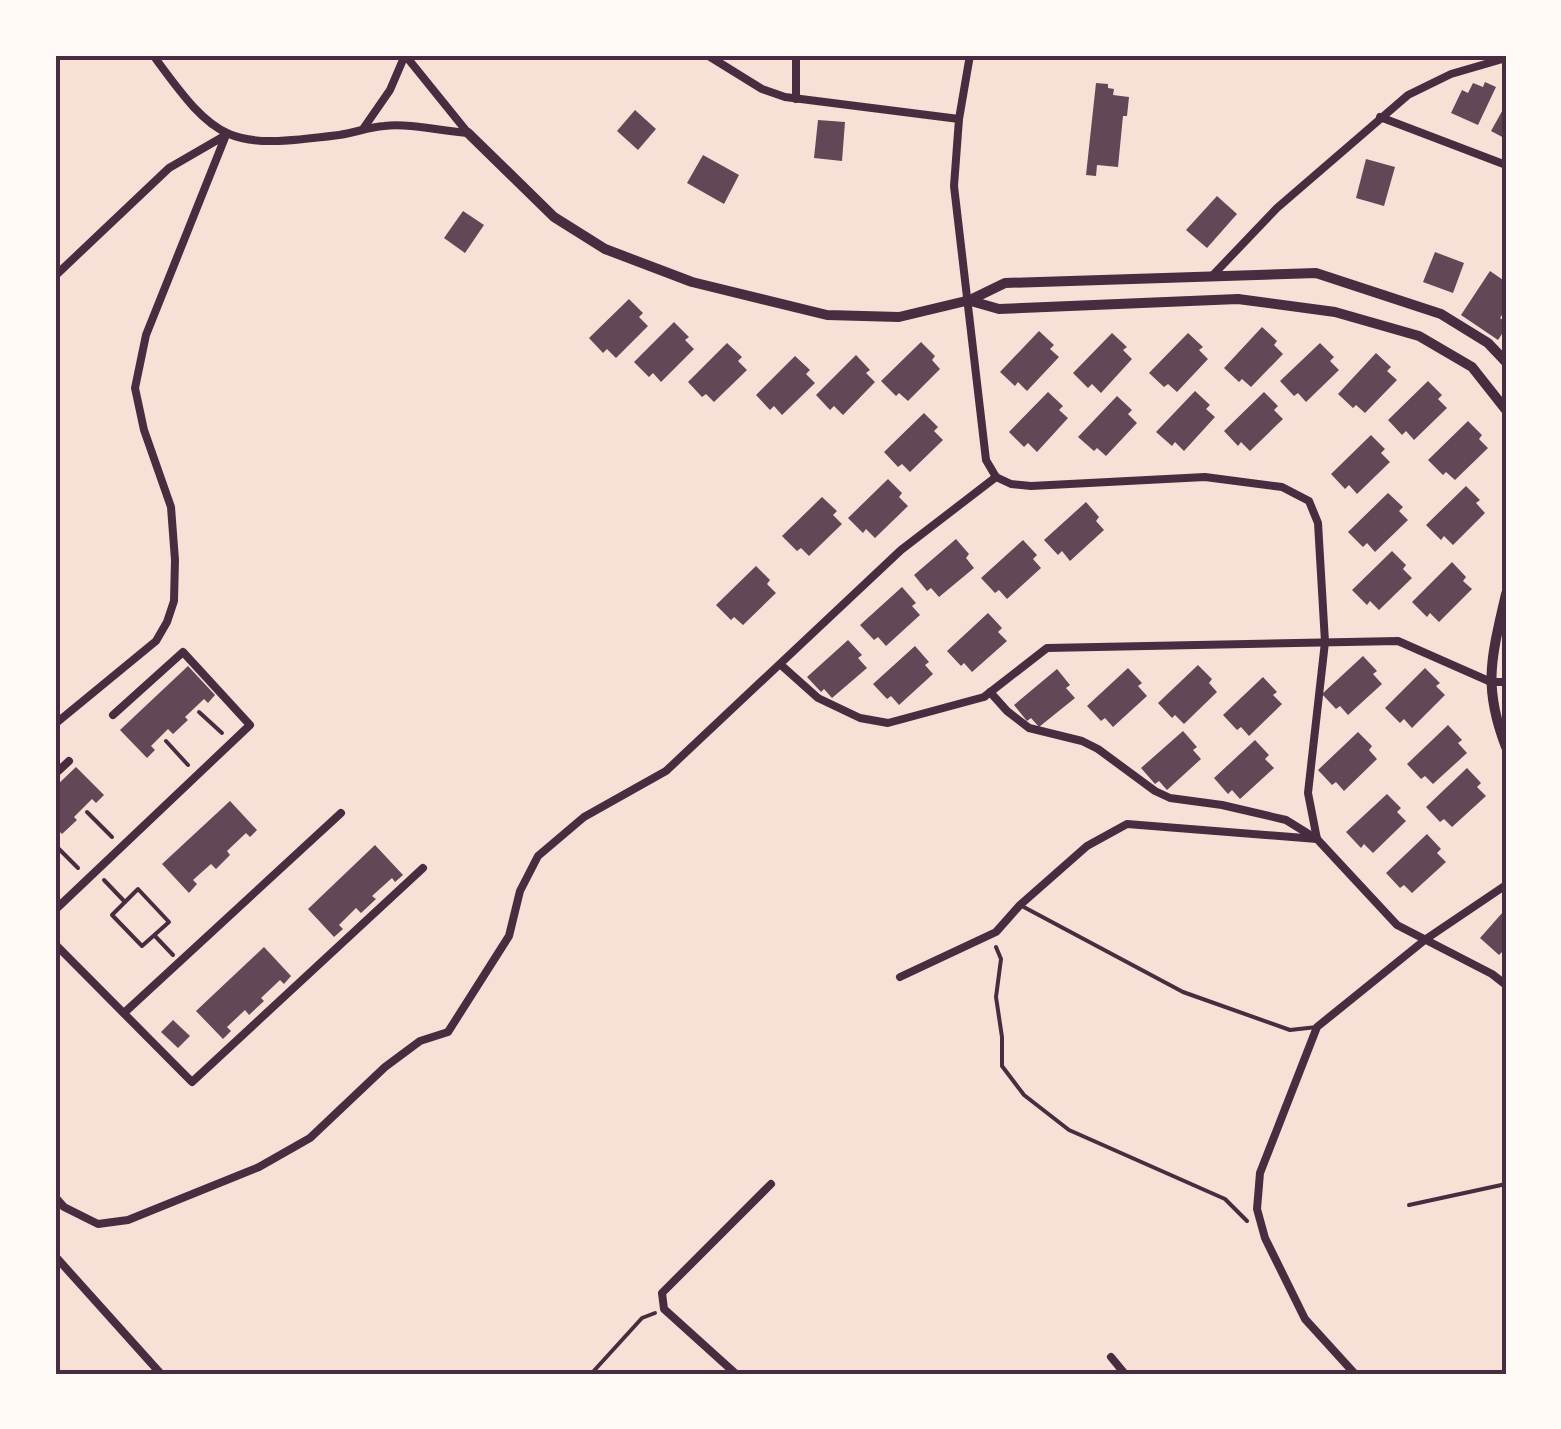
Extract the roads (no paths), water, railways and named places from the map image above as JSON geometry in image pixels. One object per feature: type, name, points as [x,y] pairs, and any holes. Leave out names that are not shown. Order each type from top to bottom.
[{"type":"street","points":[[154,55],[195,110],[226,135],[252,142],[386,125],[468,133]]},
{"type":"street","points":[[361,130],[390,90],[405,55],[468,133],[554,217],[604,249],[692,282],[827,316],[899,318],[970,300],[1005,283],[1316,273],[1441,314],[1488,344],[1506,362]]},
{"type":"street","points":[[707,55],[762,89],[796,99],[959,119]]},
{"type":"street","points":[[796,55],[796,99]]},
{"type":"street","points":[[970,55],[959,119],[954,186],[986,460],[996,477],[1011,484],[1205,476],[1282,487],[1308,502],[1318,523],[1325,642],[1308,793],[1317,839]]},
{"type":"street","points":[[1213,275],[1277,208],[1408,95],[1451,74],[1506,58]]},
{"type":"street","points":[[1380,117],[1506,165]]},
{"type":"street","points":[[55,276],[168,168],[226,135]]},
{"type":"street","points":[[55,724],[156,641],[174,602],[171,507],[144,430],[136,376],[146,334],[226,135]]},
{"type":"street","points":[[970,300],[1000,309],[1238,299],[1335,312],[1419,336],[1472,367],[1506,410]]},
{"type":"street","points":[[55,1197],[64,1207],[98,1224],[128,1220],[259,1168],[310,1138],[384,1067],[420,1041],[448,1032],[509,936],[520,891],[538,856],[584,817],[666,771],[901,550],[996,477]]},
{"type":"street","points":[[1506,594],[1490,666],[1494,717],[1506,747]]},
{"type":"street","points":[[781,664],[818,698],[860,718],[888,722],[984,697],[1047,648],[1398,641],[1491,682],[1506,682]]},
{"type":"street","points":[[55,910],[250,725],[183,652],[113,716]]},
{"type":"street","points":[[990,692],[1006,711],[1029,728],[1082,741],[1170,798],[1286,820],[1317,839],[1397,925],[1506,985]]},
{"type":"street","points":[[55,774],[69,761]]},
{"type":"street","points":[[124,1013],[341,812]]},
{"type":"street","points":[[900,977],[991,934],[1087,846],[1127,824],[1317,839]]},
{"type":"street","points":[[55,944],[192,1082],[423,868]]},
{"type":"street","points":[[1356,1374],[1304,1320],[1265,1238],[1258,1209],[1260,1173],[1317,1027],[1426,939],[1506,885]]},
{"type":"street","points":[[736,1374],[664,1309],[662,1293],[772,1184]]},
{"type":"street","points":[[55,1256],[161,1374]]},
{"type":"street","points":[[1111,1357],[1125,1374]]},
{"type":"lane","points":[[1020,905],[1183,992],[1290,1030],[1317,1027]]}]
